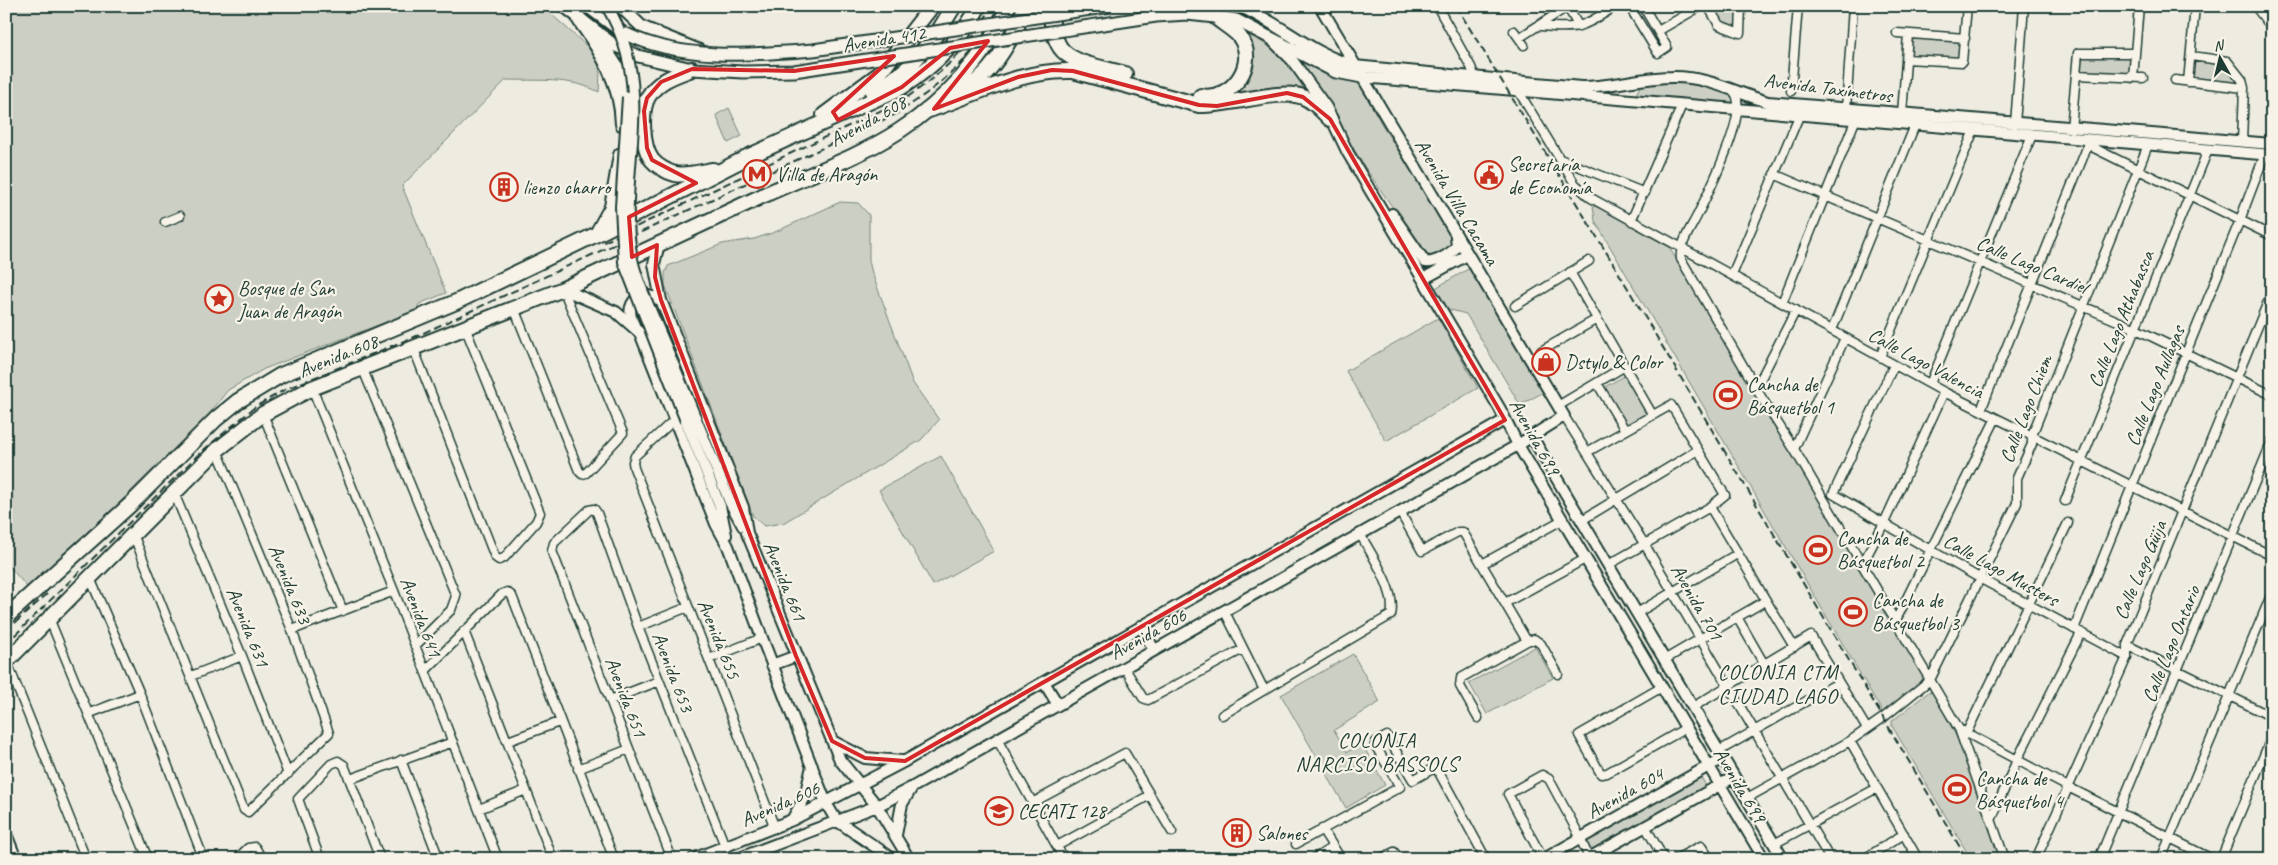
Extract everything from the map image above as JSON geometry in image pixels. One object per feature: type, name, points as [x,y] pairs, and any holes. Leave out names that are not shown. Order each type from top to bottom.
[{"type":"highway","points":[[802,132],[878,75],[932,6]]},
{"type":"highway","points":[[846,112],[910,66],[938,32],[954,6]]},
{"type":"highway","name":"Avenida 608","points":[[6,617],[131,504],[216,419],[238,402],[280,375],[456,302],[598,234],[721,170],[878,99],[924,72],[960,37],[979,6]]},
{"type":"highway","name":"Avenida 608","points":[[6,662],[217,450],[263,414],[312,388],[362,367],[563,289],[877,144],[926,111],[953,86],[977,58],[1008,6]]},
{"type":"highway","points":[[926,111],[963,92],[981,78],[1004,51],[1026,6]]},
{"type":"highway","points":[[1050,6],[1057,42],[1063,51],[1097,66],[1208,97],[1227,92],[1235,84],[1244,70],[1246,52],[1239,36],[1215,17]]},
{"type":"highway","points":[[580,20],[611,68],[622,107],[623,137],[612,207],[598,234]]},
{"type":"highway","points":[[692,69],[661,82],[647,98],[644,112],[646,148],[652,160],[662,168],[675,174],[721,170]]},
{"type":"highway","points":[[926,111],[1018,77],[1052,70],[1090,74],[1200,104],[1217,106],[1287,93],[1304,97],[1316,105],[1330,119]]},
{"type":"main road","name":"Avenida 412","points":[[564,6],[614,45],[638,56],[692,69],[742,72],[794,71],[1156,16],[1187,14],[1236,20],[1290,46],[1336,72],[1362,78]]},
{"type":"main road","name":"Avenida 412","points":[[587,6],[626,34],[661,47],[704,53],[771,54],[813,50],[1111,6]]},
{"type":"main road","points":[[620,6],[642,27],[704,53]]},
{"type":"main road","points":[[1239,6],[1254,12],[1325,56],[1354,66]]},
{"type":"street","points":[[607,6],[621,34],[631,67],[635,97],[629,208],[632,260],[691,419],[720,506],[728,546]]},
{"type":"street","name":"Avenida Villa Cacama","points":[[1320,6],[1561,411]]},
{"type":"street","points":[[1437,6],[1471,67],[1477,83]]},
{"type":"street","points":[[1541,26],[1571,29],[1579,27],[1616,6]]},
{"type":"street","points":[[1629,6],[1658,53],[1667,47],[1643,6]]},
{"type":"street","points":[[1658,31],[1701,6]]},
{"type":"street","points":[[1708,6],[1719,25],[1740,33],[1741,6]]},
{"type":"street","points":[[1791,92],[1798,6]]},
{"type":"street","points":[[1846,110],[1853,6]]},
{"type":"street","points":[[1906,59],[1961,63],[1963,60],[1967,6]]},
{"type":"street","points":[[2015,124],[2024,6]]},
{"type":"street","points":[[2133,78],[2139,6]]},
{"type":"street","points":[[2188,82],[2195,6]]},
{"type":"street","points":[[1514,31],[1522,42],[1567,7],[1579,27]]},
{"type":"street","points":[[2254,7],[2272,28]]},
{"type":"street","points":[[593,30],[607,48],[620,70],[628,97],[621,207],[624,262],[691,419],[730,502],[747,533]]},
{"type":"street","points":[[1897,33],[1965,38]]},
{"type":"street","points":[[1902,114],[1908,34]]},
{"type":"street","name":"Avenida 699","points":[[1268,37],[1292,60],[1326,107],[1330,119],[1360,172],[1518,445],[1764,859]]},
{"type":"street","points":[[2072,129],[2079,52],[2135,53]]},
{"type":"street","points":[[2191,56],[2227,61],[2242,80],[2244,88],[2242,142]]},
{"type":"street","name":"Avenida Taxímetros","points":[[1354,66],[1477,83],[1519,92],[1737,109],[1855,121],[2148,145],[2173,142],[2272,144]]},
{"type":"street","points":[[2076,75],[2143,78]]},
{"type":"street","name":"Avenida Taxímetros","points":[[1362,78],[1601,87],[1673,76],[1727,86],[1768,102],[2072,129],[2173,142],[2208,150],[2268,155]]},
{"type":"street","points":[[1640,102],[1633,95],[1633,90],[1634,86],[1642,80]]},
{"type":"street","points":[[2175,80],[2244,88]]},
{"type":"street","points":[[1727,86],[1738,95],[1735,128],[1682,248],[1681,259],[1959,729],[2005,859]]},
{"type":"street","name":"Calle Lago Valencia","points":[[1519,92],[1575,184],[1591,198],[1944,392],[2272,556]]},
{"type":"street","points":[[1754,111],[1752,103],[1755,98]]},
{"type":"street","points":[[1631,221],[1645,193],[1682,105]]},
{"type":"street","points":[[1732,275],[1799,116]]},
{"type":"street","points":[[1782,302],[1855,121]]},
{"type":"street","points":[[1832,330],[1914,125]]},
{"type":"street","points":[[1880,357],[1974,130]]},
{"type":"street","points":[[1930,384],[2032,135]]},
{"type":"street","points":[[2090,140],[2094,148],[2272,236]]},
{"type":"street","points":[[1980,410],[2090,140]]},
{"type":"street","name":"Calle Lago Chiem","points":[[1930,680],[2017,503],[2017,478],[2032,444],[2032,435],[2148,145]]},
{"type":"street","name":"Calle Lago Athabasca","points":[[2065,501],[2208,150]]},
{"type":"street","name":"Calle Lago Aullagas","points":[[1992,818],[2016,760],[2077,631],[2132,485],[2268,155]]},
{"type":"street","points":[[1560,159],[1645,193]]},
{"type":"street","points":[[1360,172],[1374,186],[1425,262],[1434,262],[1454,250],[1457,244],[1454,232]]},
{"type":"street","name":"Calle Lago Cardiel","points":[[1774,174],[1981,260],[2083,305],[2272,395]]},
{"type":"street","points":[[164,222],[180,216]]},
{"type":"street","name":"Avenida 661","points":[[659,244],[655,271],[660,300],[743,507],[747,533],[796,656],[840,760],[877,806],[909,859]]},
{"type":"street","points":[[1423,279],[1467,255]]},
{"type":"street","points":[[1515,306],[1589,261]]},
{"type":"street","points":[[1570,272],[1652,414]]},
{"type":"street","points":[[563,289],[616,312],[634,326]]},
{"type":"street","points":[[514,308],[582,474],[586,473],[623,433],[563,289]]},
{"type":"street","name":"Calle Lago Güija","points":[[2036,859],[2127,657],[2127,645],[2272,292]]},
{"type":"street","points":[[634,326],[630,312],[634,300],[645,296],[660,300]]},
{"type":"street","points":[[1756,388],[1796,310]]},
{"type":"street","points":[[1541,352],[1598,319]]},
{"type":"street","name":"Avenida 661","points":[[634,326],[645,342],[716,524],[728,546],[826,803],[836,820],[893,859]]},
{"type":"street","points":[[413,347],[495,557],[499,560],[504,558],[539,518],[540,513],[465,327]]},
{"type":"street","points":[[1794,449],[1845,338]]},
{"type":"street","points":[[1823,500],[1833,494],[1894,365]]},
{"type":"street","points":[[1561,411],[1597,383],[1625,366]]},
{"type":"street","points":[[362,367],[456,596],[454,604],[415,646]]},
{"type":"street","points":[[1597,383],[1625,430]]},
{"type":"street","name":"Avenida 641","points":[[312,388],[394,591],[498,859]]},
{"type":"street","points":[[1862,565],[1884,523],[1944,392]]},
{"type":"street","points":[[1587,452],[1671,405],[1725,495],[1710,507],[1608,565]]},
{"type":"street","name":"Avenida 606","points":[[737,859],[877,806],[998,741],[1154,650],[1225,612],[1532,437],[1561,411]]},
{"type":"street","name":"Avenida 701","points":[[1561,411],[1645,545],[1830,859]]},
{"type":"street","points":[[263,414],[279,449],[343,611]]},
{"type":"street","points":[[1895,622],[1996,418]]},
{"type":"street","name":"Avenida 655","points":[[675,419],[635,456],[633,462],[775,828]]},
{"type":"street","name":"Avenida 606","points":[[693,859],[775,828],[905,761],[1505,420]]},
{"type":"street","name":"Avenida 699","points":[[1532,437],[1783,859]]},
{"type":"street","name":"Calle Lago Ontario","points":[[2099,859],[2272,441]]},
{"type":"street","name":"Avenida 633","points":[[217,450],[292,630],[329,733],[288,774]]},
{"type":"street","points":[[1582,520],[1698,450]]},
{"type":"street","name":"Avenida 631","points":[[174,493],[242,656],[288,774]]},
{"type":"street","name":"Calle Lago Musters","points":[[1833,494],[1981,579],[2127,657]]},
{"type":"street","points":[[1710,507],[1794,647]]},
{"type":"street","name":"Avenida 651","points":[[594,509],[589,510],[552,547],[672,859]]},
{"type":"street","name":"Avenida 653","points":[[594,509],[638,627],[725,846]]},
{"type":"street","points":[[1400,512],[1421,550],[1425,550],[1462,531],[1527,641]]},
{"type":"street","points":[[1482,564],[1562,520]]},
{"type":"street","points":[[1966,734],[2030,606],[2068,522]]},
{"type":"street","points":[[133,534],[244,810],[248,812],[288,774]]},
{"type":"street","points":[[1222,715],[1391,615],[1391,598],[1380,570],[1360,534]]},
{"type":"street","points":[[1637,613],[1737,554]]},
{"type":"street","points":[[1506,603],[1585,559]]},
{"type":"street","points":[[90,578],[140,694],[201,857]]},
{"type":"street","points":[[292,630],[394,591]]},
{"type":"street","points":[[425,671],[502,594],[507,592],[512,596],[614,859]]},
{"type":"street","points":[[2160,859],[2272,593]]},
{"type":"street","points":[[1664,660],[1765,601]]},
{"type":"street","points":[[638,627],[688,607]]},
{"type":"street","points":[[1225,612],[1264,690]]},
{"type":"street","points":[[1737,617],[1764,664]]},
{"type":"street","points":[[49,618],[90,713],[148,859]]},
{"type":"street","points":[[1141,626],[1154,650]]},
{"type":"street","points":[[464,631],[553,859]]},
{"type":"street","points":[[1692,707],[1811,636],[1867,729]]},
{"type":"street","points":[[709,659],[762,638]]},
{"type":"street","points":[[1478,718],[1460,686],[1461,678],[1527,641],[1534,639],[1541,644],[1558,674]]},
{"type":"street","points":[[2127,645],[2272,717]]},
{"type":"street","points":[[1124,668],[1146,700],[1243,649]]},
{"type":"street","points":[[191,676],[242,656]]},
{"type":"street","points":[[772,665],[796,656]]},
{"type":"street","points":[[6,662],[86,859]]},
{"type":"street","points":[[1747,798],[1783,780],[1850,740],[1930,680]]},
{"type":"street","points":[[610,700],[659,681]]},
{"type":"street","points":[[1044,682],[1058,705]]},
{"type":"street","name":"Avenida 604","points":[[1543,859],[1709,766],[1721,754],[1755,732],[1838,683]]},
{"type":"street","points":[[1662,687],[1580,735],[1600,772],[1603,774],[1607,773],[1686,728]]},
{"type":"street","points":[[90,713],[140,694]]},
{"type":"street","points":[[508,741],[560,722]]},
{"type":"street","points":[[1959,729],[2118,813],[2212,859]]},
{"type":"street","points":[[1296,844],[1400,787],[1375,744],[1387,736],[1413,780],[1436,767],[1486,859]]},
{"type":"street","points":[[2221,859],[2272,736]]},
{"type":"street","points":[[1850,740],[1918,859]]},
{"type":"street","points":[[832,741],[865,758],[905,761]]},
{"type":"street","points":[[998,741],[1064,859]]},
{"type":"street","points":[[350,779],[452,742]]},
{"type":"street","points":[[578,769],[629,749]]},
{"type":"street","points":[[1032,803],[1125,753],[1172,832]]},
{"type":"street","points":[[401,760],[439,859]]},
{"type":"street","points":[[320,859],[298,799],[331,764],[338,761],[344,764],[380,859]]},
{"type":"street","points":[[792,820],[805,797],[812,766]]},
{"type":"street","points":[[1543,859],[1508,794],[1539,775],[1547,777],[1577,831],[1588,858]]},
{"type":"street","name":"Avenida 604","points":[[1588,858],[1734,776]]},
{"type":"street","points":[[896,835],[902,804],[911,788]]},
{"type":"street","points":[[1774,844],[1811,826],[1877,788]]},
{"type":"street","points":[[479,809],[526,790]]},
{"type":"street","points":[[1057,846],[1150,794]]},
{"type":"street","points":[[1645,826],[1664,859]]},
{"type":"street","points":[[1322,829],[1341,859]]},
{"type":"street","points":[[6,834],[16,859]]},
{"type":"street","points":[[1864,859],[1879,855],[1904,834]]},
{"type":"street","points":[[1676,859],[1701,846],[1710,859]]},
{"type":"street","points":[[237,859],[248,848],[255,847],[262,859]]},
{"type":"street","points":[[1314,859],[1333,847]]},
{"type":"street","points":[[1380,859],[1394,852],[1399,859]]},
{"type":"highlighted area","points":[[988,41],[934,109],[1018,77],[1052,70],[1073,71],[1199,105],[1217,106],[1287,93],[1303,97],[1330,119],[1505,420],[905,761],[865,758],[832,741],[796,656],[661,300],[655,277],[657,245],[632,257],[629,217],[696,183],[652,160],[647,148],[644,111],[647,98],[661,82],[692,69],[794,71],[894,56],[833,112],[838,120],[902,87],[950,48]]},
{"type":"shaded area","name":"Bosque de San Juan de Aragón","points":[[6,6],[542,6],[597,55],[600,73],[599,92],[588,87],[565,82],[506,80],[402,186],[446,293],[419,304],[417,310],[264,369],[228,390],[210,413],[115,507],[27,587],[8,565],[6,566]]},
{"type":"shaded area","points":[[1712,6],[1737,6],[1736,28],[1722,21]]},
{"type":"shaded area","points":[[1242,33],[1255,38],[1285,60],[1317,100],[1224,96],[1240,88]]},
{"type":"shaded area","points":[[1908,37],[1959,39],[1962,42],[1961,60],[1911,56],[1907,53]]},
{"type":"shaded area","points":[[1289,52],[1324,74],[1359,83],[1385,130],[1456,240],[1456,245],[1429,260],[1364,166],[1323,97]]},
{"type":"shaded area","points":[[2082,54],[2131,57],[2130,74],[2080,71]]},
{"type":"shaded area","points":[[2193,60],[2226,63],[2240,82],[2236,85],[2193,80]]},
{"type":"shaded area","points":[[1684,80],[1731,92],[1734,97],[1734,103],[1729,107],[1637,96],[1637,92],[1642,84]]},
{"type":"shaded area","points":[[729,108],[742,136],[728,143],[716,115]]},
{"type":"shaded area","points":[[840,202],[858,203],[869,215],[869,261],[872,273],[913,383],[939,420],[921,440],[783,523],[764,526],[753,516],[665,285],[665,273],[668,266],[722,244],[754,239],[775,232]]},
{"type":"shaded area","points":[[1593,206],[1669,247],[1926,680],[1883,713],[1595,221]]},
{"type":"shaded area","points":[[1470,268],[1544,392],[1520,405],[1466,314],[1443,308],[1432,290]]},
{"type":"shaded area","points":[[1438,318],[1478,388],[1386,441],[1346,371]]},
{"type":"shaded area","points":[[1626,375],[1649,414],[1626,428],[1603,388]]},
{"type":"shaded area","points":[[941,456],[994,551],[933,585],[879,490]]},
{"type":"shaded area","points":[[1535,647],[1553,678],[1487,714],[1469,683]]},
{"type":"shaded area","points":[[1353,654],[1380,702],[1334,730],[1347,752],[1362,744],[1385,785],[1346,808],[1281,695]]},
{"type":"shaded area","points":[[1930,691],[1934,693],[1959,742],[2000,859],[1971,859],[1892,726],[1892,721]]},
{"type":"shaded area","points":[[1701,777],[1706,786],[1589,852],[1584,843]]},
{"type":"railway","points":[[6,644],[200,453],[255,407],[286,389],[419,335],[896,114],[928,92],[956,68],[981,40],[999,6]]},
{"type":"railway","points":[[1456,6],[1611,260],[1967,859]]},
{"type":"railway","points":[[604,242],[903,100],[952,61],[972,38],[989,11]]},
{"type":"railway","points":[[6,631],[47,594]]},
{"type":"place","name":"Villa de Aragón","points":[[757,174]]},
{"type":"place","name":"Secretaría de Economía","points":[[1489,175]]},
{"type":"place","name":"lienzo charro","points":[[504,187]]},
{"type":"place","name":"Bosque de San Juan de Aragón","points":[[219,299]]},
{"type":"place","name":"Dstylo & Color","points":[[1546,362]]},
{"type":"place","name":"Cancha de Básquetbol 1","points":[[1728,395]]},
{"type":"place","name":"Cancha de Básquetbol 2","points":[[1818,550]]},
{"type":"place","name":"Cancha de Básquetbol 3","points":[[1853,612]]},
{"type":"place","name":"Cancha de Básquetbol 4","points":[[1957,789]]},
{"type":"place","name":"CECATI 128","points":[[999,811]]},
{"type":"place","name":"Salones","points":[[1237,833]]},
{"type":"district","name":"COLONIA CTM CIUDAD LAGO","points":[[1778,684]]},
{"type":"district","name":"COLONIA NARCISO BASSOLS","points":[[1377,752]]}]
